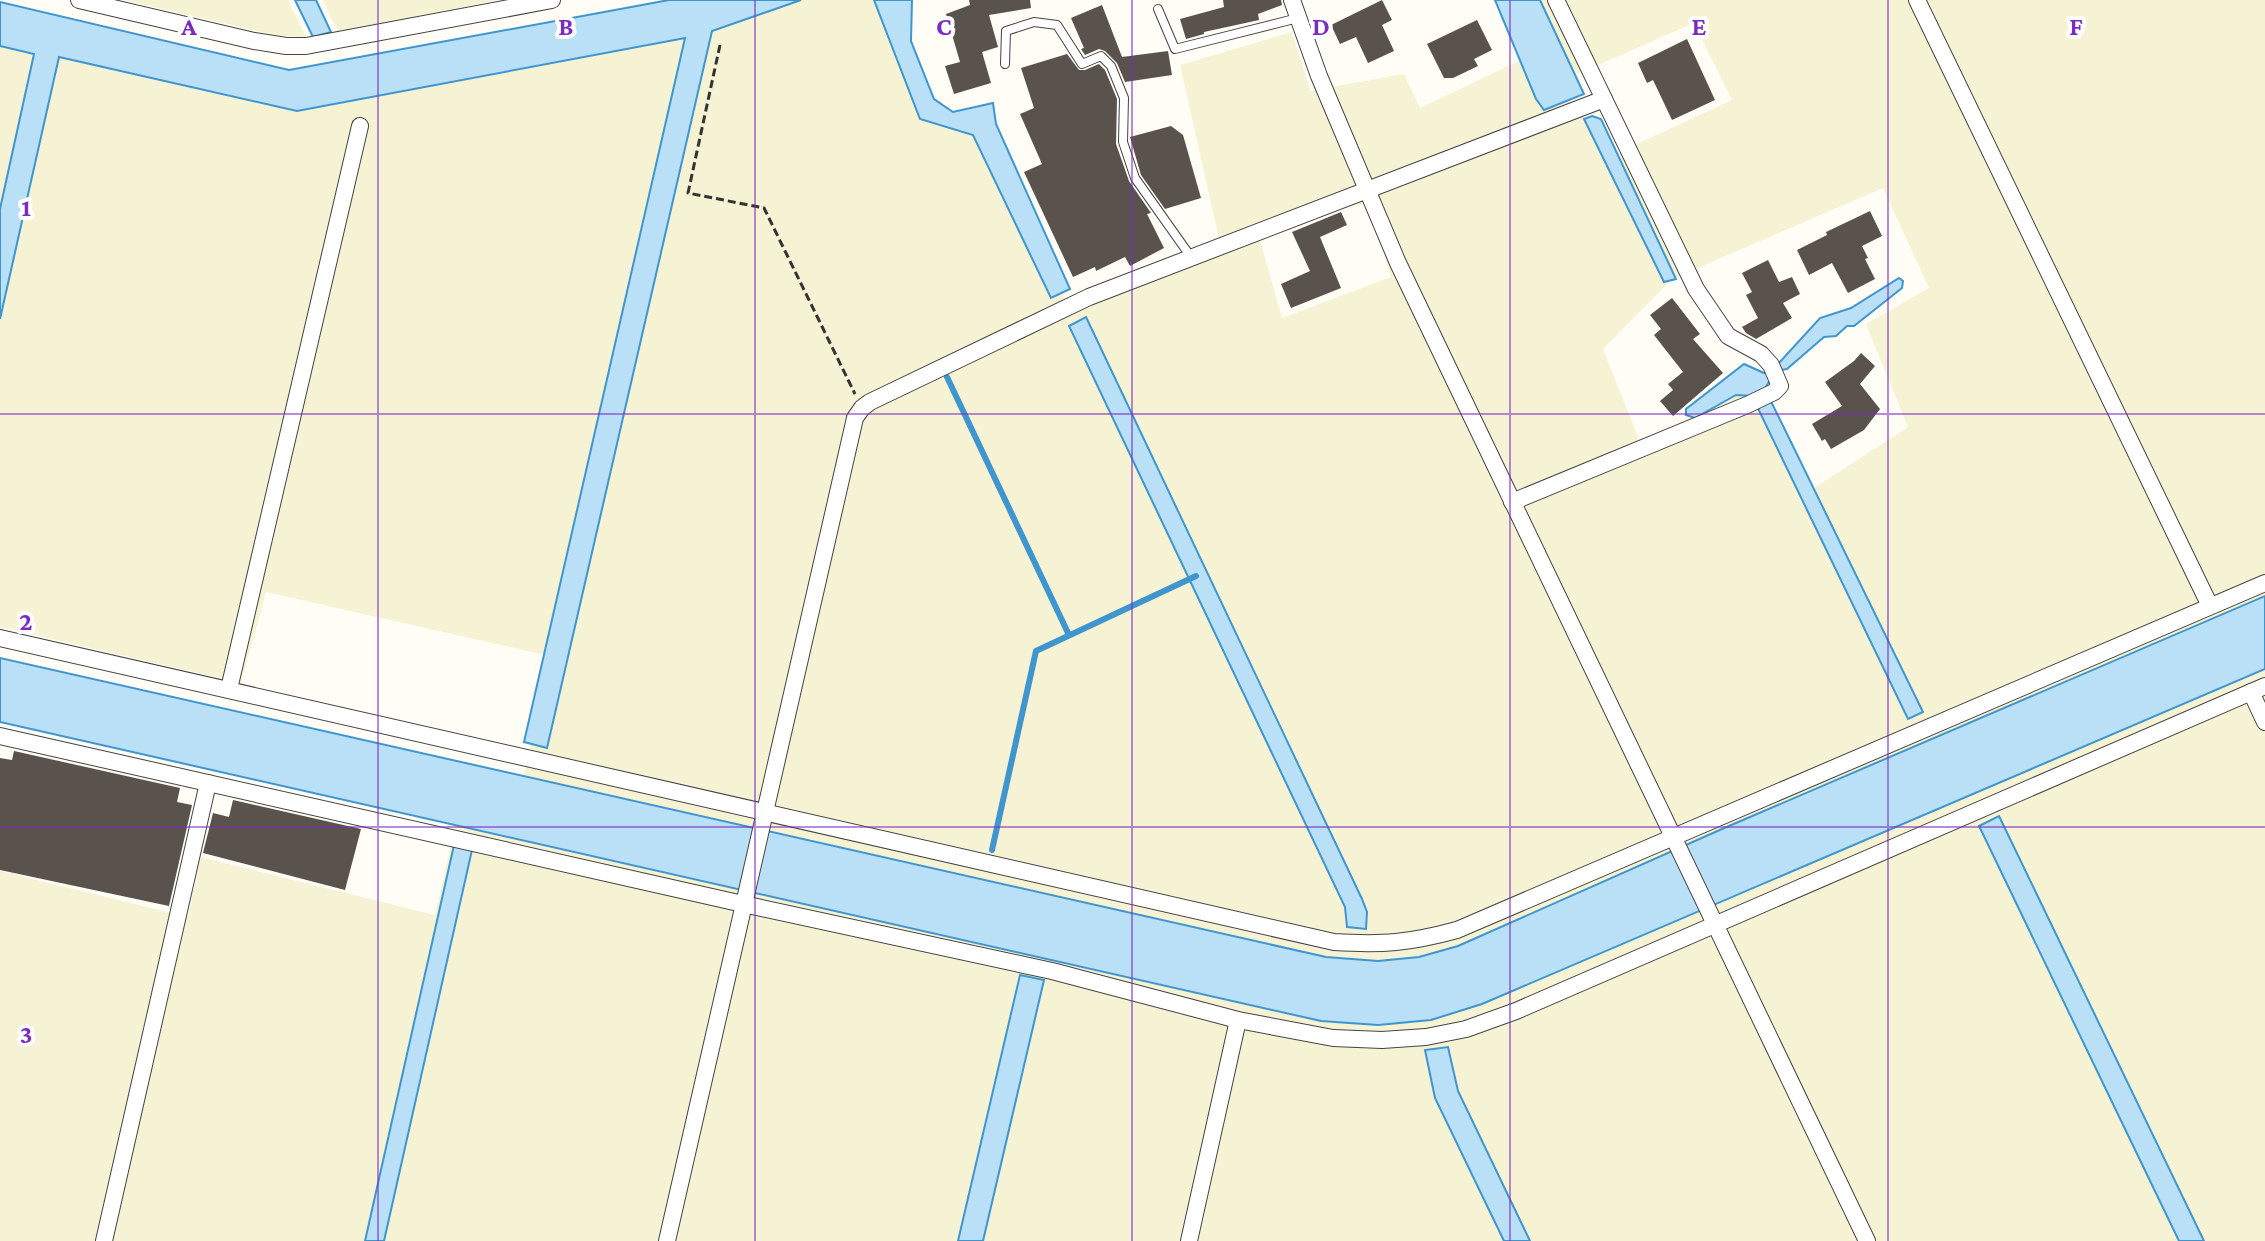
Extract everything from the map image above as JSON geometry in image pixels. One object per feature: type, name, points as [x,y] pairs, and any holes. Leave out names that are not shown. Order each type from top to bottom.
[{"type":"street","points":[[79,0],[286,46],[306,46],[552,0]]},
{"type":"street","points":[[1292,0],[1319,76],[1398,263],[1867,1241]]},
{"type":"street","points":[[1512,502],[1747,405],[1774,378],[1761,354],[1728,336],[1696,289],[1556,0]]},
{"type":"street","points":[[1917,0],[2210,606]]},
{"type":"street","points":[[667,1241],[855,418],[862,408],[1089,297],[1604,99]]},
{"type":"street","points":[[229,689],[360,126]]},
{"type":"street","points":[[0,638],[763,816],[1334,942],[1377,945],[1416,941],[1457,930],[1674,841],[2265,583]]},
{"type":"street","points":[[0,736],[744,900],[1052,971],[1238,1020],[1333,1038],[1382,1040],[1426,1037],[1466,1029],[1516,1011],[1711,917],[2258,689],[2265,722]]},
{"type":"street","points":[[104,1241],[208,783]]},
{"type":"street","points":[[1189,1241],[1238,1020]]},
{"type":"lane","points":[[1158,9],[1175,49],[1298,18]]},
{"type":"lane","points":[[1005,64],[1006,31],[1034,22],[1057,25],[1082,64],[1101,56],[1111,66],[1124,98],[1123,142],[1135,178],[1191,257]]},
{"type":"path","points":[[720,45],[688,193],[764,208],[862,408]]},
{"type":"shaded area","points":[[123,0],[288,0],[306,37],[279,36]]},
{"type":"shaded area","points":[[323,0],[498,0],[338,32]]},
{"type":"shaded area","points":[[763,0],[884,0],[923,112],[977,119],[1067,304],[1219,239],[1180,65],[1292,32],[1310,91],[1404,74],[1420,108],[1542,50],[1522,0],[2265,0],[2265,1241],[0,1241],[0,871],[188,917],[200,857],[435,915],[464,788],[522,782],[554,657],[266,592],[241,683],[0,627],[0,32],[297,98]],"holes":[[[1694,23],[1732,100],[1613,155],[1557,83]],[[1883,188],[1929,288],[1866,324],[1908,427],[1805,494],[1747,380],[1642,447],[1603,349],[1672,279]],[[1368,203],[1391,277],[1282,318],[1256,226]]]},
{"type":"water","points":[[295,0],[316,0],[331,32],[313,37]]},
{"type":"water","points":[[669,0],[801,0],[712,31],[547,748],[524,742],[685,38],[297,111],[59,57],[0,319],[0,209],[34,54],[0,46],[0,2],[289,70]]},
{"type":"water","points":[[874,0],[912,0],[911,41],[934,99],[953,112],[993,103],[996,124],[1070,289],[1051,298],[973,135],[920,119]]},
{"type":"water","points":[[1495,0],[1540,0],[1584,94],[1544,110],[1536,99]]},
{"type":"water","points":[[1592,116],[1601,119],[1676,279],[1664,282],[1584,119]]},
{"type":"water","points":[[1899,278],[1903,281],[1902,288],[1854,326],[1847,326],[1836,336],[1824,337],[1787,369],[1777,373],[1765,389],[1923,712],[1908,719],[1752,396],[1736,395],[1695,418],[1686,415],[1686,409],[1744,364],[1764,373],[1779,363],[1820,318],[1851,308]]},
{"type":"water","points":[[1086,317],[1362,899],[1367,912],[1366,929],[1347,927],[1345,907],[1069,326]]},
{"type":"water","points":[[2265,596],[2265,669],[1482,1004],[1431,1020],[1378,1025],[1321,1021],[0,722],[0,658],[1326,957],[1378,961],[1419,957],[1458,946]]},
{"type":"water","points":[[1999,816],[2204,1241],[2179,1241],[1979,826]]},
{"type":"water","points":[[454,845],[472,850],[384,1241],[365,1241]]},
{"type":"water","points":[[1020,975],[1044,980],[983,1241],[958,1241]]},
{"type":"water","points":[[1448,1047],[1458,1091],[1530,1241],[1504,1241],[1435,1098],[1425,1050]]},
{"type":"building","points":[[969,0],[1030,0],[1031,8],[989,15],[998,47],[982,52],[991,83],[954,94],[945,66],[960,62],[946,14],[970,5]]},
{"type":"building","points":[[1223,0],[1281,0],[1282,5],[1258,14],[1259,20],[1186,39],[1180,19],[1224,7]]},
{"type":"building","points":[[1382,0],[1392,20],[1382,25],[1394,51],[1368,63],[1356,37],[1340,44],[1331,25]]},
{"type":"building","points":[[1102,5],[1122,57],[1168,51],[1172,75],[1125,82],[1117,63],[1105,51],[1099,49],[1085,55],[1071,18]]},
{"type":"building","points":[[1477,20],[1492,50],[1474,59],[1478,66],[1453,78],[1444,78],[1427,44]]},
{"type":"building","points":[[1687,39],[1715,100],[1672,120],[1653,80],[1647,83],[1638,63]]},
{"type":"building","points":[[1067,54],[1079,70],[1099,64],[1105,70],[1117,99],[1116,144],[1129,181],[1151,213],[1147,214],[1164,248],[1130,266],[1125,257],[1096,271],[1095,267],[1073,277],[1024,172],[1042,164],[1020,114],[1034,108],[1021,68]]},
{"type":"building","points":[[1171,126],[1183,135],[1201,198],[1165,209],[1141,175],[1130,137]]},
{"type":"building","points":[[1870,211],[1882,236],[1862,246],[1875,279],[1848,293],[1832,263],[1809,275],[1797,250]]},
{"type":"building","points":[[1341,212],[1347,225],[1320,237],[1341,288],[1291,308],[1281,284],[1310,271],[1292,232]]},
{"type":"building","points":[[1768,260],[1779,282],[1792,277],[1800,294],[1783,303],[1792,318],[1756,339],[1742,327],[1758,318],[1746,295],[1752,292],[1742,273]]},
{"type":"building","points":[[1672,298],[1700,334],[1693,339],[1723,373],[1673,416],[1660,401],[1673,390],[1668,384],[1683,372],[1654,335],[1661,329],[1650,315]]},
{"type":"building","points":[[1861,353],[1875,366],[1860,384],[1880,409],[1864,430],[1831,449],[1812,424],[1842,406],[1825,382]]},
{"type":"building","points":[[14,751],[180,788],[177,802],[192,805],[169,906],[0,870],[0,758],[12,760]]},
{"type":"building","points":[[233,800],[361,829],[345,890],[203,853],[213,813],[229,817]]},
{"type":"waterway","points":[[947,377],[1069,635]]},
{"type":"waterway","points":[[992,850],[1036,651],[1196,576]]}]
